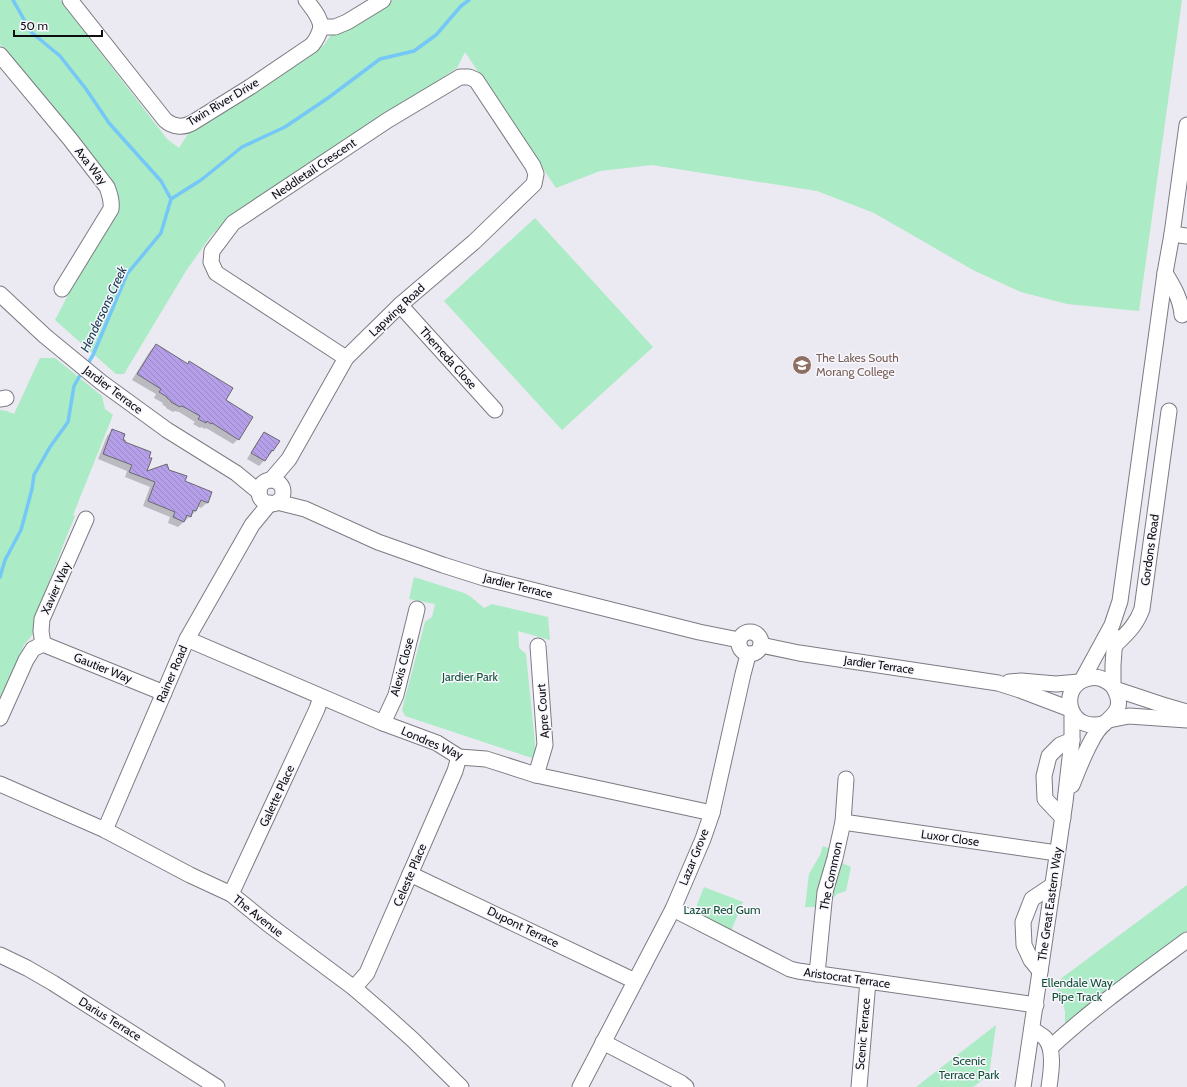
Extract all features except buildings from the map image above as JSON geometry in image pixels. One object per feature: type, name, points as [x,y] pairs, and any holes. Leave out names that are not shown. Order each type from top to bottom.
[{"type":"street","name":"Twin River Drive","points":[[70,0],[165,120],[168,123],[177,126],[187,126],[192,124],[312,45],[317,40],[321,27]]},
{"type":"street","points":[[306,0],[317,15],[321,27],[335,27],[347,22],[383,0]]},
{"type":"street","name":"Axa Way","points":[[1,61],[75,145],[107,187],[111,196],[111,209],[62,289]]},
{"type":"street","name":"Neddletail Crescent","points":[[346,358],[216,273],[211,262],[212,251],[233,223],[388,120],[460,77],[469,77],[476,80],[533,166],[536,174],[534,184]]},
{"type":"street","name":"Gordons Road","points":[[1114,688],[1114,646],[1165,273],[1187,125]]},
{"type":"street","name":"Lapwing Road","points":[[271,492],[346,358],[400,305],[474,242],[534,184]]},
{"type":"street","points":[[1172,234],[1187,236]]},
{"type":"street","points":[[1165,273],[1178,294],[1182,315]]},
{"type":"street","name":"Jardier Terrace","points":[[0,294],[69,357],[167,430],[236,473],[305,509],[378,542],[477,576],[699,632],[739,640]]},
{"type":"street","name":"Themeda Close","points":[[400,305],[496,410]]},
{"type":"street","name":"Gordons Road","points":[[1146,411],[1157,422],[1162,431],[1164,444]]},
{"type":"street","name":"Gordons Road","points":[[1114,646],[1132,629],[1139,619],[1142,609],[1169,412]]},
{"type":"street","name":"Rainer Road","points":[[104,830],[187,639],[271,492]]},
{"type":"street","name":"Xavier Way","points":[[43,644],[41,631],[42,619],[86,519]]},
{"type":"street","name":"Gordons Road","points":[[1081,681],[1112,625],[1120,601]]},
{"type":"street","name":"Alexis Close","points":[[383,723],[396,694],[417,609]]},
{"type":"street","points":[[752,632],[760,639],[760,649],[753,654],[748,655],[741,651],[738,645],[739,640],[744,633],[752,632]]},
{"type":"street","name":"Londres Way","points":[[187,639],[383,723],[437,743],[459,757],[486,759],[536,775],[712,813]]},
{"type":"street","points":[[0,718],[26,660],[33,649],[43,644]]},
{"type":"street","name":"Gautier Way","points":[[43,644],[164,693]]},
{"type":"street","name":"Jardier Terrace","points":[[761,645],[799,653],[998,683],[1071,710]]},
{"type":"street","name":"Apre Court","points":[[536,775],[545,745],[538,646]]},
{"type":"street","name":"Lazar Grove","points":[[580,1087],[673,909],[703,839],[712,813],[748,655]]},
{"type":"street","points":[[1107,722],[1114,715],[1117,709],[1118,695],[1114,688],[1107,681],[1099,678],[1090,678],[1081,681],[1074,687],[1070,694],[1069,701],[1071,710],[1076,718],[1090,726],[1098,726],[1129,716],[1187,720]]},
{"type":"street","name":"Jardier Terrace","points":[[998,683],[1021,681],[1056,684],[1081,681]]},
{"type":"street","points":[[1114,688],[1187,712]]},
{"type":"street","name":"Galette Place","points":[[231,894],[317,709],[321,697]]},
{"type":"street","name":"The Great Eastern Way","points":[[1023,1087],[1065,802],[1072,740],[1071,710]]},
{"type":"street","name":"The Great Eastern Way","points":[[1065,802],[1092,740],[1107,722]]},
{"type":"street","points":[[1062,818],[1045,799],[1044,776],[1049,756],[1060,745],[1072,740]]},
{"type":"street","name":"Celeste Place","points":[[354,988],[367,974],[455,771],[459,757]]},
{"type":"street","name":"The Common","points":[[817,974],[825,892],[835,858],[843,822],[846,779]]},
{"type":"street","name":"The Avenue","points":[[0,784],[104,830],[190,875],[231,894],[268,924],[354,988],[412,1039],[461,1087]]},
{"type":"street","name":"Luxor Close","points":[[843,822],[1057,853]]},
{"type":"street","name":"Dupont Terrace","points":[[410,874],[635,981]]},
{"type":"street","points":[[1040,971],[1031,960],[1024,945],[1023,922],[1032,899],[1053,885]]},
{"type":"street","name":"Aristocrat Terrace","points":[[673,909],[790,969],[1036,1005]]},
{"type":"street","points":[[1050,1047],[1101,1004],[1187,940]]},
{"type":"street","name":"Darius Terrace","points":[[0,955],[53,983],[217,1087]]},
{"type":"street","name":"Scenic Terrace","points":[[858,1087],[868,981]]},
{"type":"street","points":[[1032,1029],[1045,1038],[1050,1047],[1052,1070],[1049,1087]]},
{"type":"street","points":[[603,1042],[686,1087]]},
{"type":"green space","points":[[0,0],[60,0],[167,139],[179,148],[188,134],[323,46],[331,35],[350,28],[393,0],[1182,0],[1139,311],[1067,304],[1021,292],[973,270],[874,213],[817,191],[652,165],[600,171],[556,188],[465,52],[457,68],[229,217],[210,237],[186,271],[124,374],[116,374],[55,320],[81,270],[117,212],[119,200],[115,189],[0,44]]},
{"type":"green space","points":[[535,218],[653,347],[562,430],[444,301]]},
{"type":"green space","points":[[40,358],[55,358],[102,396],[105,409],[113,415],[73,515],[75,516],[36,615],[33,634],[24,645],[0,702],[0,410],[14,414]]},
{"type":"green space","name":"Jardier Park","points":[[414,577],[464,593],[484,608],[492,604],[548,617],[550,640],[518,631],[519,648],[526,654],[536,754],[532,758],[405,716],[402,710],[425,622],[432,617],[435,604],[409,599]]},
{"type":"green space","points":[[823,846],[836,851],[842,863],[851,867],[846,891],[837,894],[824,907],[805,907],[809,874],[820,855]]},
{"type":"green space","name":"Ellendale Way Pipe Track","points":[[1187,885],[1187,931],[1065,1024],[1065,1011],[1057,988],[1059,980]]},
{"type":"green space","name":"Lazar Red Gum","points":[[704,887],[743,902],[731,931],[700,915],[697,905]]},
{"type":"green space","name":"Scenic Terrace Park","points":[[996,1025],[989,1075],[973,1087],[916,1087]]},
{"type":"waterway","name":"Hendersons Creek","points":[[13,0],[31,32],[60,56],[86,89],[109,123],[161,181],[171,199],[161,233],[127,274],[93,355],[87,365]]},
{"type":"waterway","points":[[171,199],[201,180],[242,147],[285,127],[328,98],[380,59],[414,51],[436,35],[461,6],[469,0]]},
{"type":"waterway","name":"Hendersons Creek","points":[[0,577],[5,560],[21,530],[32,489],[34,475],[50,447],[68,422],[74,386],[82,372]]},
{"type":"place","name":"The Lakes South Morang College","points":[[802,365]]}]
